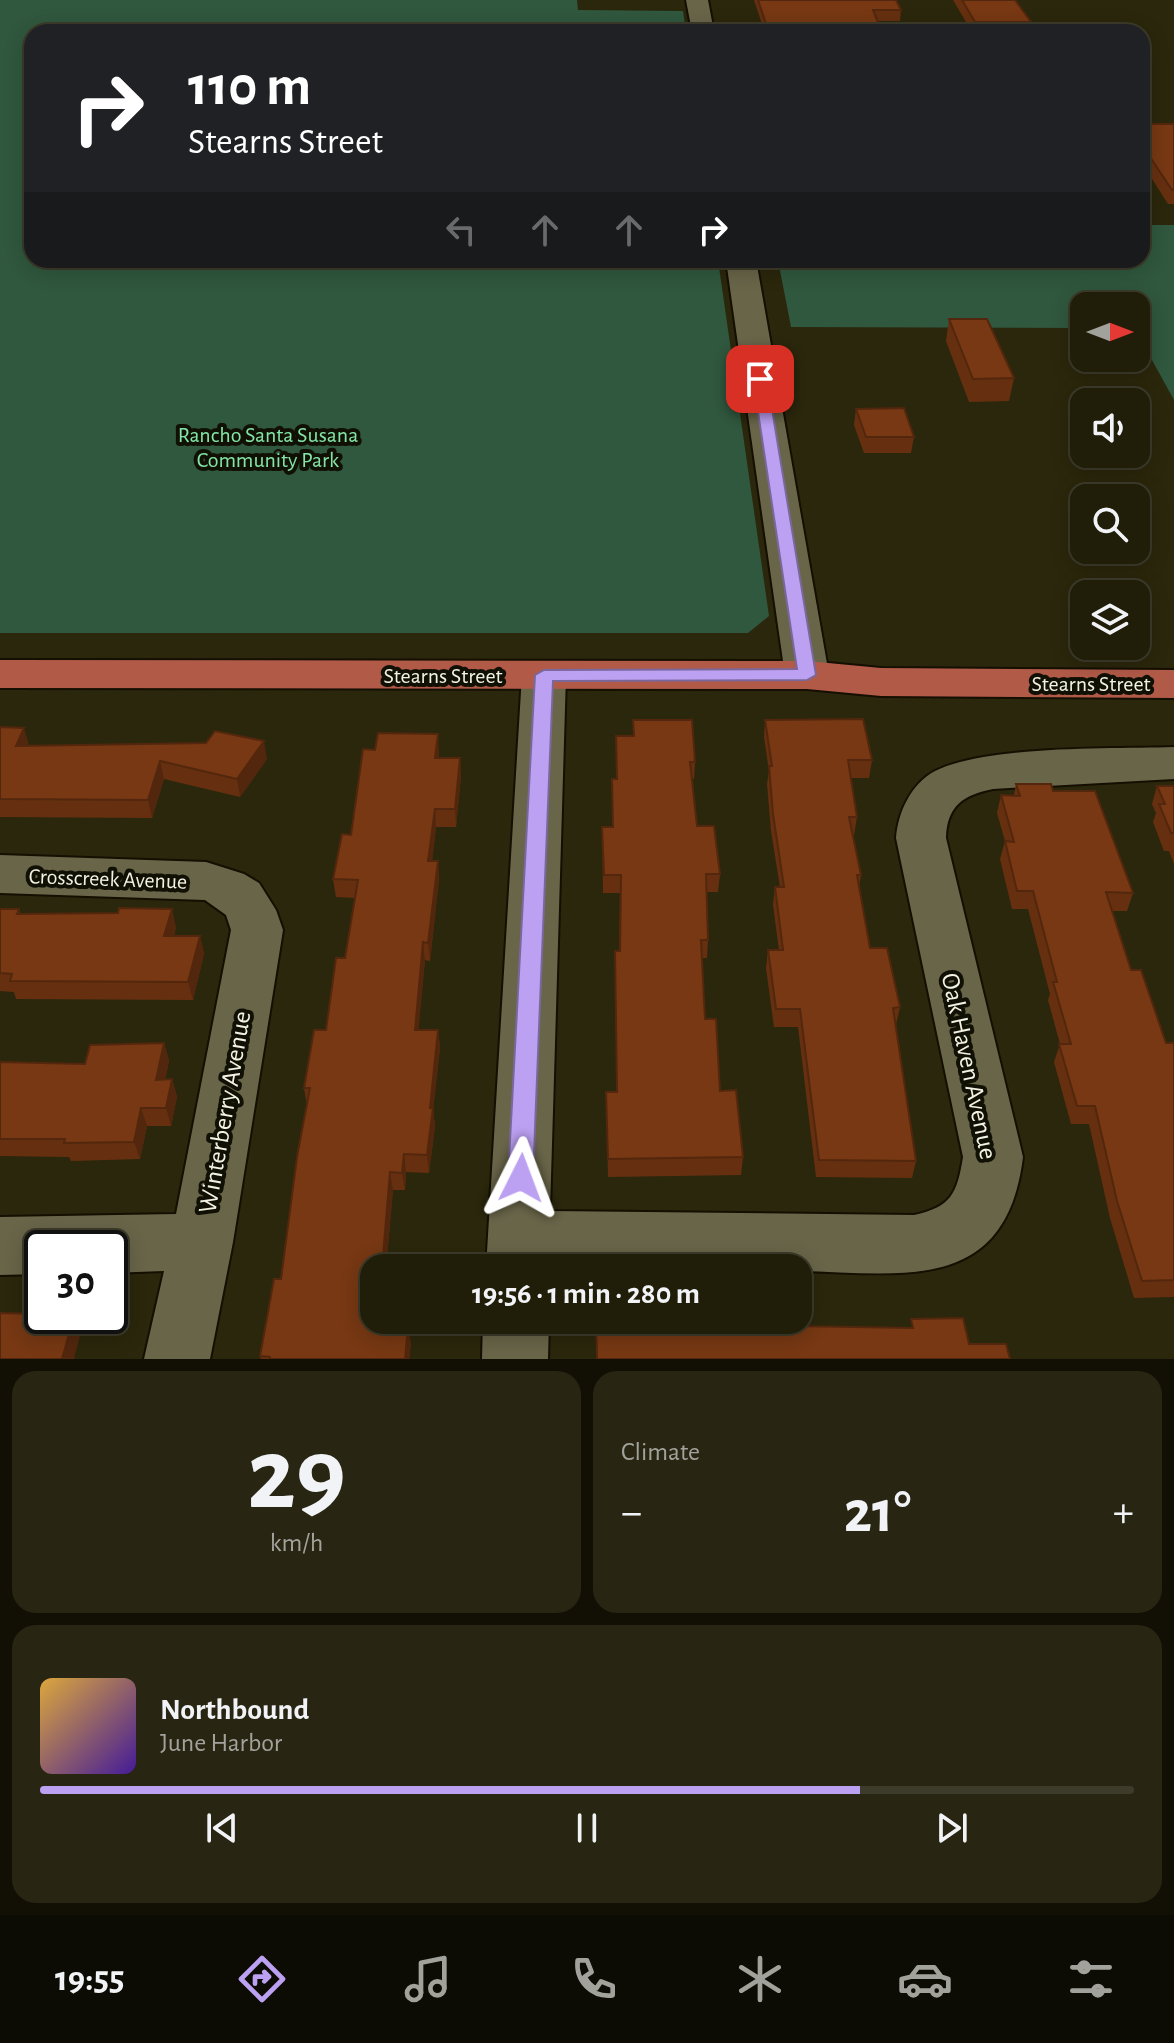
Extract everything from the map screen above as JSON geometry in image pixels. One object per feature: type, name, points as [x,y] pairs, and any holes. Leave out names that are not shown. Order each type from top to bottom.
[{"type":"main road","name":"Stearns Street","points":[[0,674],[807,675],[881,682],[1174,684]]},
{"type":"street","points":[[697,0],[702,24]]},
{"type":"street","points":[[742,268],[807,675]]},
{"type":"street","points":[[518,1253],[544,675]]},
{"type":"street","name":"Oak Haven Avenue","points":[[518,1253],[914,1244],[952,1235],[980,1204],[991,1182],[993,1157],[921,838],[921,818],[929,801],[955,781],[987,774],[1174,763]]},
{"type":"street","name":"Crosscreek Avenue","points":[[0,874],[216,884]]},
{"type":"street","name":"Winterberry Avenue","points":[[177,1359],[202,1242],[257,930],[253,911],[243,898],[231,889],[216,884]]},
{"type":"street","points":[[0,1246],[202,1242]]},
{"type":"street","points":[[515,1359],[516,1334]]},
{"type":"green space","name":"Rancho Santa Susana Community Park","points":[[0,0],[577,0],[578,10],[683,11],[685,24],[24,24],[24,268],[719,268],[769,616],[748,633],[0,633]]},
{"type":"green space","points":[[1150,225],[1174,225],[1174,400],[1150,356],[1150,292],[1070,292],[1070,328],[791,327],[780,268],[1150,268]]},
{"type":"building","points":[[758,0],[896,0],[901,10],[873,10],[879,24],[766,24]]},
{"type":"building","points":[[962,0],[1015,0],[1031,22],[975,22]]},
{"type":"building","points":[[1150,124],[1174,124],[1172,190],[1150,157]]},
{"type":"building","points":[[949,319],[987,319],[1014,378],[973,379]]},
{"type":"building","points":[[904,408],[914,437],[866,437],[856,409]]},
{"type":"building","points":[[863,719],[872,760],[848,760],[857,817],[849,817],[861,875],[857,875],[870,948],[887,948],[900,1007],[893,1008],[916,1161],[819,1160],[800,1009],[776,1009],[768,950],[783,950],[775,887],[784,887],[773,814],[769,766],[772,766],[765,720]]},
{"type":"building","points":[[633,720],[692,720],[695,762],[690,762],[697,826],[714,826],[720,874],[706,874],[708,940],[701,940],[705,1019],[716,1019],[720,1091],[736,1090],[743,1157],[608,1159],[606,1092],[617,1092],[615,951],[620,951],[621,875],[604,875],[602,827],[613,827],[612,779],[617,779],[616,736],[634,736]]},
{"type":"building","points":[[0,727],[24,728],[16,746],[206,743],[215,731],[264,741],[237,779],[160,761],[148,800],[0,799]]},
{"type":"building","points":[[378,733],[438,734],[435,758],[460,758],[455,809],[435,809],[428,861],[438,861],[428,943],[423,942],[415,1030],[438,1030],[427,1155],[404,1154],[402,1173],[390,1172],[383,1254],[360,1254],[360,1334],[407,1334],[405,1359],[270,1359],[260,1356],[274,1279],[281,1279],[297,1157],[310,1088],[304,1088],[314,1030],[326,1030],[336,958],[345,958],[358,880],[333,879],[342,834],[351,835],[363,749],[375,750]]},
{"type":"building","points":[[1016,784],[1051,784],[1053,791],[1095,791],[1133,893],[1106,892],[1131,970],[1141,970],[1166,1043],[1174,1043],[1174,1280],[1142,1281],[1117,1201],[1095,1106],[1077,1106],[1059,1044],[1071,1044],[1053,982],[1057,982],[1033,891],[1017,891],[1005,841],[1014,842],[1001,795],[1020,796]]},
{"type":"building","points":[[1157,786],[1174,786],[1174,833],[1171,833],[1159,804],[1165,804]]},
{"type":"building","points":[[119,908],[172,909],[164,936],[200,936],[188,982],[10,981],[12,974],[0,973],[0,909],[19,909],[17,914],[118,913]]},
{"type":"building","points":[[164,1043],[156,1080],[172,1079],[166,1108],[141,1108],[134,1142],[64,1143],[65,1139],[0,1139],[0,1062],[85,1064],[90,1045]]},
{"type":"building","points":[[0,1313],[24,1314],[24,1334],[69,1334],[62,1359],[0,1359]]},
{"type":"building","points":[[963,1318],[969,1344],[1006,1344],[1010,1359],[597,1359],[596,1334],[812,1334],[812,1326],[913,1328],[911,1319]]},
{"type":"route","points":[[521,1178],[544,675],[807,675],[760,379]]}]
